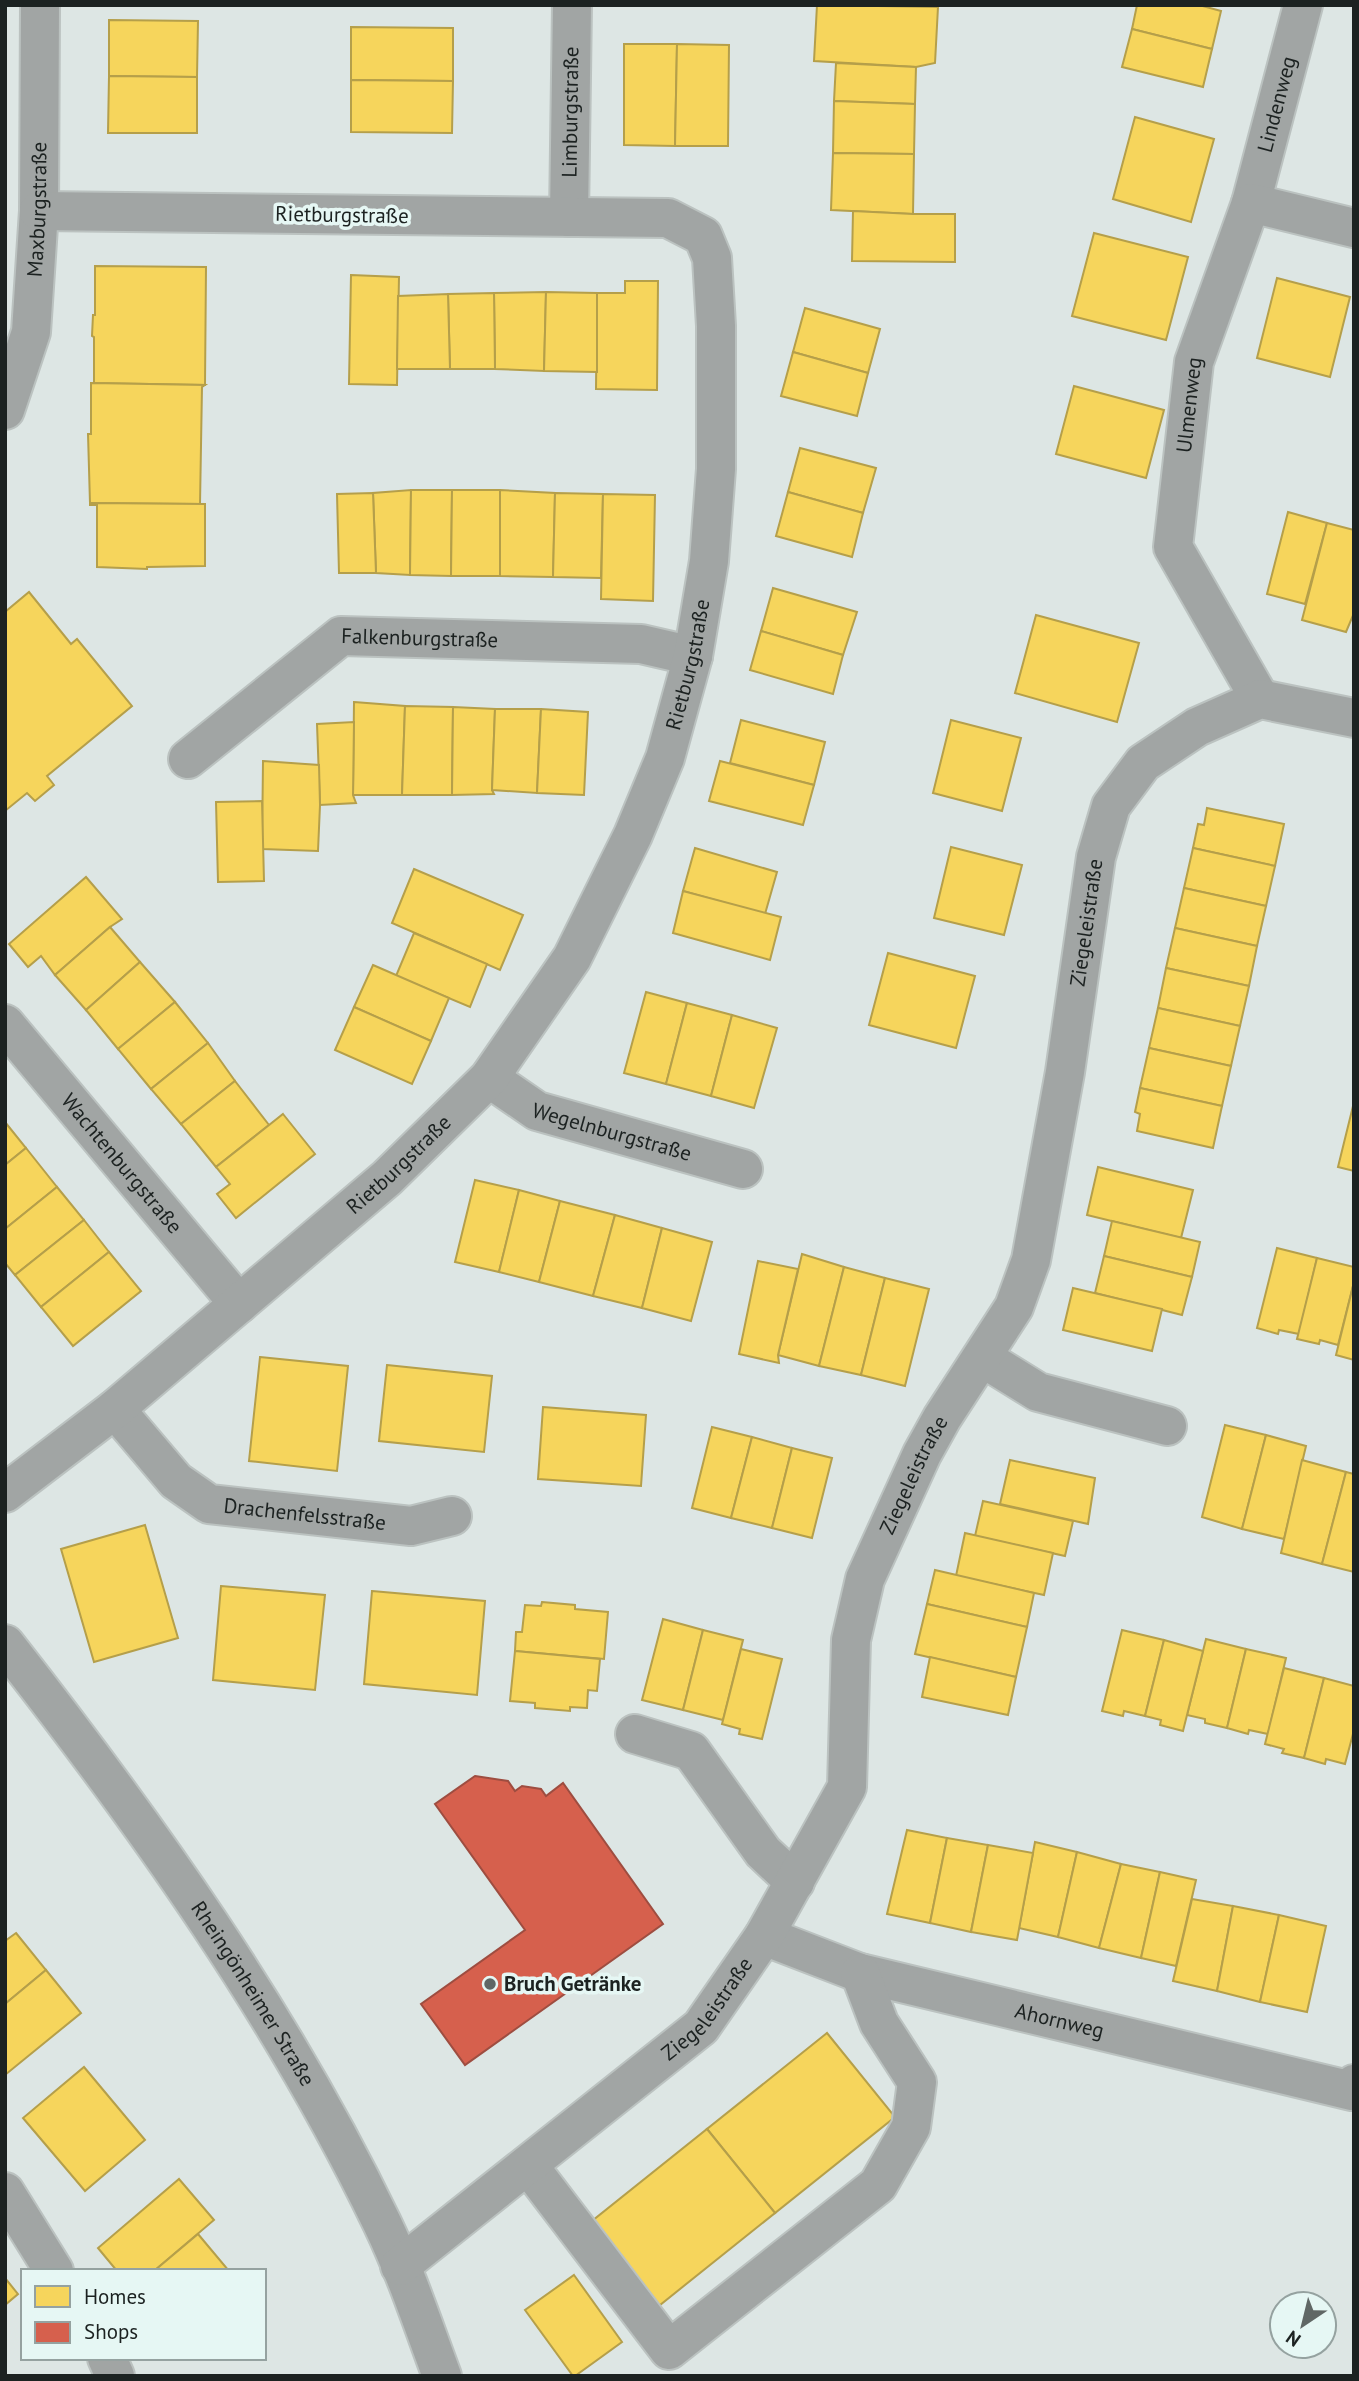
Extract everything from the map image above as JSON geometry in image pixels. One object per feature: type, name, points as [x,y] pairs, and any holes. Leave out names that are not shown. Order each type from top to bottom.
[{"type":"street","name":"Maxburgstraße","points":[[5,410],[31,332],[39,211],[40,5]]},
{"type":"street","name":"Limburgstraße","points":[[569,217],[572,5]]},
{"type":"street","name":"Lindenweg","points":[[1251,203],[1303,5]]},
{"type":"street","points":[[1251,203],[1354,228]]},
{"type":"street","name":"Ulmenweg","points":[[1251,203],[1194,362],[1173,547],[1260,699]]},
{"type":"street","name":"Rietburgstraße","points":[[5,1493],[115,1409],[387,1178],[489,1078],[572,958],[633,835],[665,758],[692,656],[709,561],[716,469],[716,326],[712,258],[703,236],[668,218],[39,211]]},
{"type":"street","name":"Falkenburgstraße","points":[[188,759],[341,636],[641,643],[692,656]]},
{"type":"street","points":[[1260,699],[1354,718]]},
{"type":"street","name":"Ziegeleistraße","points":[[400,2266],[701,2027],[764,1936],[795,1882],[847,1787],[851,1640],[865,1579],[922,1454],[942,1418],[1014,1307],[1031,1260],[1065,1072],[1096,857],[1111,806],[1143,763],[1197,727],[1260,699]]},
{"type":"street","name":"Wachtenburgstraße","points":[[5,1024],[239,1304]]},
{"type":"street","name":"Wegelnburgstraße","points":[[489,1078],[537,1111],[743,1169]]},
{"type":"street","points":[[983,1358],[1038,1392],[1167,1426]]},
{"type":"street","name":"Drachenfelsstraße","points":[[115,1409],[176,1481],[209,1504],[411,1526],[452,1516]]},
{"type":"street","name":"Rheingönheimer Straße","points":[[5,1644],[91,1753],[185,1886],[276,2029],[382,2224],[442,2376]]},
{"type":"street","points":[[635,1734],[691,1751],[762,1852],[795,1882]]},
{"type":"street","name":"Ahornweg","points":[[764,1936],[860,1973],[1352,2091],[1354,2084]]},
{"type":"street","points":[[528,2165],[669,2350],[878,2185],[911,2127],[917,2082],[880,2023],[860,1973]]},
{"type":"street","points":[[5,2192],[53,2269]]},
{"type":"street","points":[[108,2360],[115,2376]]},
{"type":"building: Homes","points":[[817,5],[938,7],[935,63],[916,67],[814,61]]},
{"type":"building: Homes","points":[[1137,5],[1199,5],[1221,11],[1212,49],[1132,29]]},
{"type":"building: Homes","points":[[109,20],[198,21],[197,77],[109,76]]},
{"type":"building: Homes","points":[[351,27],[453,28],[453,81],[351,80]]},
{"type":"building: Homes","points":[[1132,29],[1212,49],[1203,87],[1122,67]]},
{"type":"building: Homes","points":[[624,44],[677,44],[675,146],[624,145]]},
{"type":"building: Homes","points":[[677,44],[729,45],[728,146],[675,146]]},
{"type":"building: Homes","points":[[836,63],[916,67],[915,104],[834,101]]},
{"type":"building: Homes","points":[[109,76],[197,77],[197,133],[108,133]]},
{"type":"building: Homes","points":[[351,80],[453,81],[452,133],[351,132]]},
{"type":"building: Homes","points":[[834,101],[915,104],[914,154],[833,153]]},
{"type":"building: Homes","points":[[1135,117],[1214,139],[1191,222],[1113,199]]},
{"type":"building: Homes","points":[[833,153],[914,154],[913,214],[831,210]]},
{"type":"building: Homes","points":[[853,211],[955,214],[955,262],[852,261]]},
{"type":"building: Homes","points":[[1094,233],[1188,257],[1166,340],[1072,316]]},
{"type":"building: Homes","points":[[95,266],[206,267],[205,385],[94,383],[92,336]]},
{"type":"building: Homes","points":[[351,275],[399,277],[397,385],[349,384]]},
{"type":"building: Homes","points":[[1277,278],[1350,297],[1330,377],[1257,358]]},
{"type":"building: Homes","points":[[625,281],[658,281],[657,390],[596,389],[597,293],[625,293]]},
{"type":"building: Homes","points":[[546,292],[544,371],[495,369],[494,293]]},
{"type":"building: Homes","points":[[546,292],[597,293],[597,372],[544,371]]},
{"type":"building: Homes","points":[[494,293],[495,369],[450,369],[448,294]]},
{"type":"building: Homes","points":[[448,294],[450,369],[397,369],[398,296]]},
{"type":"building: Homes","points":[[805,308],[880,329],[868,373],[793,352]]},
{"type":"building: Homes","points":[[793,352],[868,373],[857,416],[781,396]]},
{"type":"building: Homes","points":[[91,383],[205,385],[202,387],[200,504],[90,503],[88,434],[91,434]]},
{"type":"building: Homes","points":[[1074,386],[1164,410],[1146,478],[1056,454]]},
{"type":"building: Homes","points":[[800,448],[876,468],[863,513],[788,492]]},
{"type":"building: Homes","points":[[411,490],[410,575],[376,573],[373,493]]},
{"type":"building: Homes","points":[[411,490],[452,490],[451,576],[410,575]]},
{"type":"building: Homes","points":[[452,490],[500,490],[500,576],[451,576]]},
{"type":"building: Homes","points":[[500,490],[555,493],[553,577],[500,576]]},
{"type":"building: Homes","points":[[788,492],[863,513],[852,557],[776,536]]},
{"type":"building: Homes","points":[[373,493],[376,573],[339,573],[337,494]]},
{"type":"building: Homes","points":[[555,493],[603,494],[601,578],[553,577]]},
{"type":"building: Homes","points":[[603,494],[655,495],[653,601],[601,599]]},
{"type":"building: Homes","points":[[90,503],[205,504],[205,566],[147,569],[97,567],[97,505]]},
{"type":"building: Homes","points":[[1288,512],[1327,523],[1305,604],[1267,594]]},
{"type":"building: Homes","points":[[1327,523],[1354,530],[1354,613],[1346,632],[1302,620]]},
{"type":"building: Homes","points":[[773,588],[857,612],[843,655],[761,631]]},
{"type":"building: Homes","points":[[29,592],[71,644],[77,639],[132,706],[47,776],[54,785],[35,801],[27,793],[5,811],[5,612]]},
{"type":"building: Homes","points":[[1036,615],[1139,643],[1117,722],[1015,693]]},
{"type":"building: Homes","points":[[761,631],[843,655],[833,694],[750,670]]},
{"type":"building: Homes","points":[[354,702],[405,706],[402,795],[353,795]]},
{"type":"building: Homes","points":[[405,706],[453,707],[452,795],[402,795]]},
{"type":"building: Homes","points":[[453,707],[495,709],[494,794],[452,795]]},
{"type":"building: Homes","points":[[495,709],[541,709],[537,793],[492,790]]},
{"type":"building: Homes","points":[[541,709],[588,712],[584,795],[537,793]]},
{"type":"building: Homes","points":[[741,720],[825,742],[814,785],[730,763]]},
{"type":"building: Homes","points":[[951,720],[1021,738],[1002,811],[933,793]]},
{"type":"building: Homes","points":[[354,722],[353,795],[356,803],[320,805],[317,724]]},
{"type":"building: Homes","points":[[263,761],[319,765],[318,851],[262,849]]},
{"type":"building: Homes","points":[[720,761],[814,785],[803,825],[709,801]]},
{"type":"building: Homes","points":[[262,801],[264,881],[218,882],[216,802]]},
{"type":"building: Homes","points":[[1207,808],[1284,824],[1275,866],[1193,848],[1198,824],[1204,825]]},
{"type":"building: Homes","points":[[951,847],[1022,865],[1004,935],[934,918]]},
{"type":"building: Homes","points":[[695,848],[777,872],[765,914],[683,891]]},
{"type":"building: Homes","points":[[1193,848],[1275,866],[1266,906],[1184,888]]},
{"type":"building: Homes","points":[[414,869],[523,915],[500,970],[392,923]]},
{"type":"building: Homes","points":[[86,877],[122,919],[55,975],[41,956],[28,967],[9,944]]},
{"type":"building: Homes","points":[[1184,888],[1266,906],[1257,946],[1175,928]]},
{"type":"building: Homes","points":[[683,891],[781,917],[770,960],[673,933]]},
{"type":"building: Homes","points":[[110,927],[140,962],[86,1010],[55,975]]},
{"type":"building: Homes","points":[[1175,928],[1257,946],[1249,986],[1166,968]]},
{"type":"building: Homes","points":[[414,933],[487,964],[470,1007],[396,976]]},
{"type":"building: Homes","points":[[888,953],[975,976],[956,1048],[869,1025]]},
{"type":"building: Homes","points":[[140,962],[175,1002],[118,1049],[86,1010]]},
{"type":"building: Homes","points":[[373,965],[449,998],[431,1041],[354,1007]]},
{"type":"building: Homes","points":[[1166,968],[1249,986],[1240,1026],[1158,1008]]},
{"type":"building: Homes","points":[[646,992],[687,1003],[666,1084],[624,1073]]},
{"type":"building: Homes","points":[[175,1002],[208,1043],[151,1089],[118,1049]]},
{"type":"building: Homes","points":[[687,1003],[732,1015],[711,1096],[666,1084]]},
{"type":"building: Homes","points":[[354,1007],[431,1041],[412,1084],[335,1050]]},
{"type":"building: Homes","points":[[1158,1008],[1240,1026],[1231,1066],[1149,1048]]},
{"type":"building: Homes","points":[[732,1015],[777,1028],[754,1108],[711,1096]]},
{"type":"building: Homes","points":[[208,1043],[235,1081],[181,1124],[151,1089]]},
{"type":"building: Homes","points":[[1149,1048],[1231,1066],[1222,1106],[1140,1088]]},
{"type":"building: Homes","points":[[235,1081],[269,1125],[216,1167],[181,1124]]},
{"type":"building: Homes","points":[[1140,1088],[1222,1106],[1213,1148],[1137,1131],[1140,1114],[1135,1112]]},
{"type":"building: Homes","points":[[1354,1102],[1354,1171],[1338,1167]]},
{"type":"building: Homes","points":[[283,1114],[315,1154],[236,1218],[217,1194],[230,1184],[216,1167]]},
{"type":"building: Homes","points":[[5,1122],[26,1148],[5,1165]]},
{"type":"building: Homes","points":[[26,1148],[57,1187],[5,1229],[5,1165]]},
{"type":"building: Homes","points":[[1098,1167],[1193,1190],[1181,1238],[1087,1215]]},
{"type":"building: Homes","points":[[475,1180],[519,1190],[499,1272],[455,1262]]},
{"type":"building: Homes","points":[[57,1187],[84,1220],[15,1275],[5,1263],[5,1229]]},
{"type":"building: Homes","points":[[519,1190],[560,1201],[539,1282],[499,1272]]},
{"type":"building: Homes","points":[[560,1201],[615,1215],[593,1296],[539,1282]]},
{"type":"building: Homes","points":[[615,1215],[662,1228],[642,1308],[593,1296]]},
{"type":"building: Homes","points":[[84,1220],[109,1252],[41,1307],[15,1275]]},
{"type":"building: Homes","points":[[1112,1221],[1200,1242],[1192,1277],[1104,1256]]},
{"type":"building: Homes","points":[[662,1228],[712,1242],[691,1321],[642,1308]]},
{"type":"building: Homes","points":[[1277,1248],[1317,1258],[1299,1334],[1279,1330],[1278,1334],[1257,1328]]},
{"type":"building: Homes","points":[[109,1252],[141,1291],[73,1346],[41,1307]]},
{"type":"building: Homes","points":[[802,1254],[844,1267],[819,1366],[778,1355]]},
{"type":"building: Homes","points":[[1104,1256],[1192,1277],[1182,1315],[1095,1293]]},
{"type":"building: Homes","points":[[1317,1258],[1354,1267],[1354,1282],[1338,1345],[1320,1340],[1319,1344],[1297,1339]]},
{"type":"building: Homes","points":[[758,1261],[798,1269],[778,1355],[779,1363],[739,1354]]},
{"type":"building: Homes","points":[[844,1267],[885,1278],[861,1375],[819,1366]]},
{"type":"building: Homes","points":[[885,1278],[929,1289],[905,1386],[861,1375]]},
{"type":"building: Homes","points":[[1354,1282],[1354,1360],[1336,1355]]},
{"type":"building: Homes","points":[[1073,1288],[1162,1309],[1152,1351],[1063,1330]]},
{"type":"building: Homes","points":[[260,1357],[348,1366],[337,1471],[249,1461]]},
{"type":"building: Homes","points":[[387,1365],[492,1376],[484,1452],[379,1441]]},
{"type":"building: Homes","points":[[543,1407],[646,1415],[641,1486],[538,1479]]},
{"type":"building: Homes","points":[[1225,1425],[1266,1435],[1242,1529],[1202,1517]]},
{"type":"building: Homes","points":[[712,1427],[752,1437],[731,1518],[692,1508]]},
{"type":"building: Homes","points":[[1266,1435],[1306,1446],[1284,1539],[1242,1529]]},
{"type":"building: Homes","points":[[752,1437],[792,1448],[772,1528],[731,1518]]},
{"type":"building: Homes","points":[[792,1448],[832,1458],[812,1538],[772,1528]]},
{"type":"building: Homes","points":[[1010,1460],[1095,1478],[1088,1524],[1000,1504]]},
{"type":"building: Homes","points":[[1302,1460],[1346,1472],[1322,1564],[1281,1553]]},
{"type":"building: Homes","points":[[1346,1472],[1354,1474],[1354,1572],[1322,1564]]},
{"type":"building: Homes","points":[[983,1501],[1073,1521],[1065,1556],[975,1536]]},
{"type":"building: Homes","points":[[145,1525],[178,1638],[94,1662],[61,1549]]},
{"type":"building: Homes","points":[[965,1533],[1053,1553],[1044,1595],[956,1576]]},
{"type":"building: Homes","points":[[935,1570],[1034,1593],[1027,1627],[927,1604]]},
{"type":"building: Homes","points":[[221,1586],[325,1595],[315,1690],[213,1680]]},
{"type":"building: Homes","points":[[372,1591],[485,1601],[477,1695],[364,1684]]},
{"type":"building: Homes","points":[[542,1602],[608,1612],[604,1659],[515,1651],[516,1632],[522,1632],[525,1605],[541,1606]]},
{"type":"building: Homes","points":[[927,1604],[1027,1627],[1016,1677],[915,1654]]},
{"type":"building: Homes","points":[[663,1619],[703,1630],[683,1710],[642,1700]]},
{"type":"building: Homes","points":[[703,1630],[743,1640],[723,1720],[683,1710]]},
{"type":"building: Homes","points":[[1122,1630],[1164,1640],[1145,1716],[1124,1711],[1123,1716],[1102,1711]]},
{"type":"building: Homes","points":[[1206,1639],[1246,1649],[1227,1728],[1187,1715]]},
{"type":"building: Homes","points":[[1164,1640],[1203,1651],[1183,1731],[1160,1725],[1161,1720],[1145,1716]]},
{"type":"building: Homes","points":[[741,1649],[782,1659],[762,1739],[739,1734],[740,1729],[722,1724]]},
{"type":"building: Homes","points":[[1246,1649],[1286,1658],[1268,1734],[1249,1730],[1248,1734],[1227,1728]]},
{"type":"building: Homes","points":[[515,1651],[600,1659],[597,1691],[588,1690],[587,1708],[570,1707],[570,1711],[535,1708],[535,1703],[510,1701]]},
{"type":"building: Homes","points":[[930,1657],[1016,1677],[1008,1715],[922,1697]]},
{"type":"building: Homes","points":[[1284,1668],[1324,1678],[1304,1758],[1282,1753],[1284,1749],[1265,1744]]},
{"type":"building: Homes","points":[[1324,1678],[1354,1686],[1354,1730],[1345,1764],[1326,1759],[1325,1764],[1304,1758]]},
{"type":"building: Homes","points":[[907,1830],[947,1838],[930,1923],[887,1914]]},
{"type":"building: Homes","points":[[947,1838],[988,1845],[971,1932],[930,1923]]},
{"type":"building: Homes","points":[[1035,1842],[1077,1852],[1058,1937],[1019,1928]]},
{"type":"building: Homes","points":[[988,1845],[1033,1853],[1017,1940],[971,1932]]},
{"type":"building: Homes","points":[[1077,1852],[1121,1864],[1099,1948],[1058,1937]]},
{"type":"building: Homes","points":[[1121,1864],[1160,1872],[1141,1958],[1099,1948]]},
{"type":"building: Homes","points":[[1160,1872],[1196,1880],[1176,1966],[1141,1958]]},
{"type":"building: Homes","points":[[1192,1899],[1233,1906],[1217,1991],[1173,1981]]},
{"type":"building: Homes","points":[[1233,1906],[1279,1915],[1260,2002],[1217,1991]]},
{"type":"building: Homes","points":[[1279,1915],[1326,1926],[1307,2012],[1260,2002]]},
{"type":"building: Homes","points":[[16,1933],[46,1970],[5,2004],[5,1941]]},
{"type":"building: Homes","points":[[46,1970],[81,2013],[5,2075],[5,2004]]},
{"type":"building: Homes","points":[[827,2033],[895,2117],[775,2213],[707,2129]]},
{"type":"building: Homes","points":[[84,2067],[145,2140],[85,2191],[23,2118]]},
{"type":"building: Homes","points":[[707,2129],[775,2213],[655,2309],[587,2225]]},
{"type":"building: Homes","points":[[179,2179],[214,2220],[156,2269],[115,2269],[98,2248]]},
{"type":"building: Homes","points":[[198,2234],[227,2269],[156,2269]]},
{"type":"building: Homes","points":[[574,2275],[622,2342],[573,2376],[525,2310]]},
{"type":"building: Homes","points":[[5,2278],[18,2294],[5,2305]]},
{"type":"building: Shops","points":[[475,1776],[508,1781],[515,1791],[522,1786],[541,1789],[546,1796],[563,1783],[663,1924],[465,2065],[421,2004],[525,1930],[435,1804]]},
{"type":"place","name":"Bruch Getränke","points":[[490,1984]]}]
